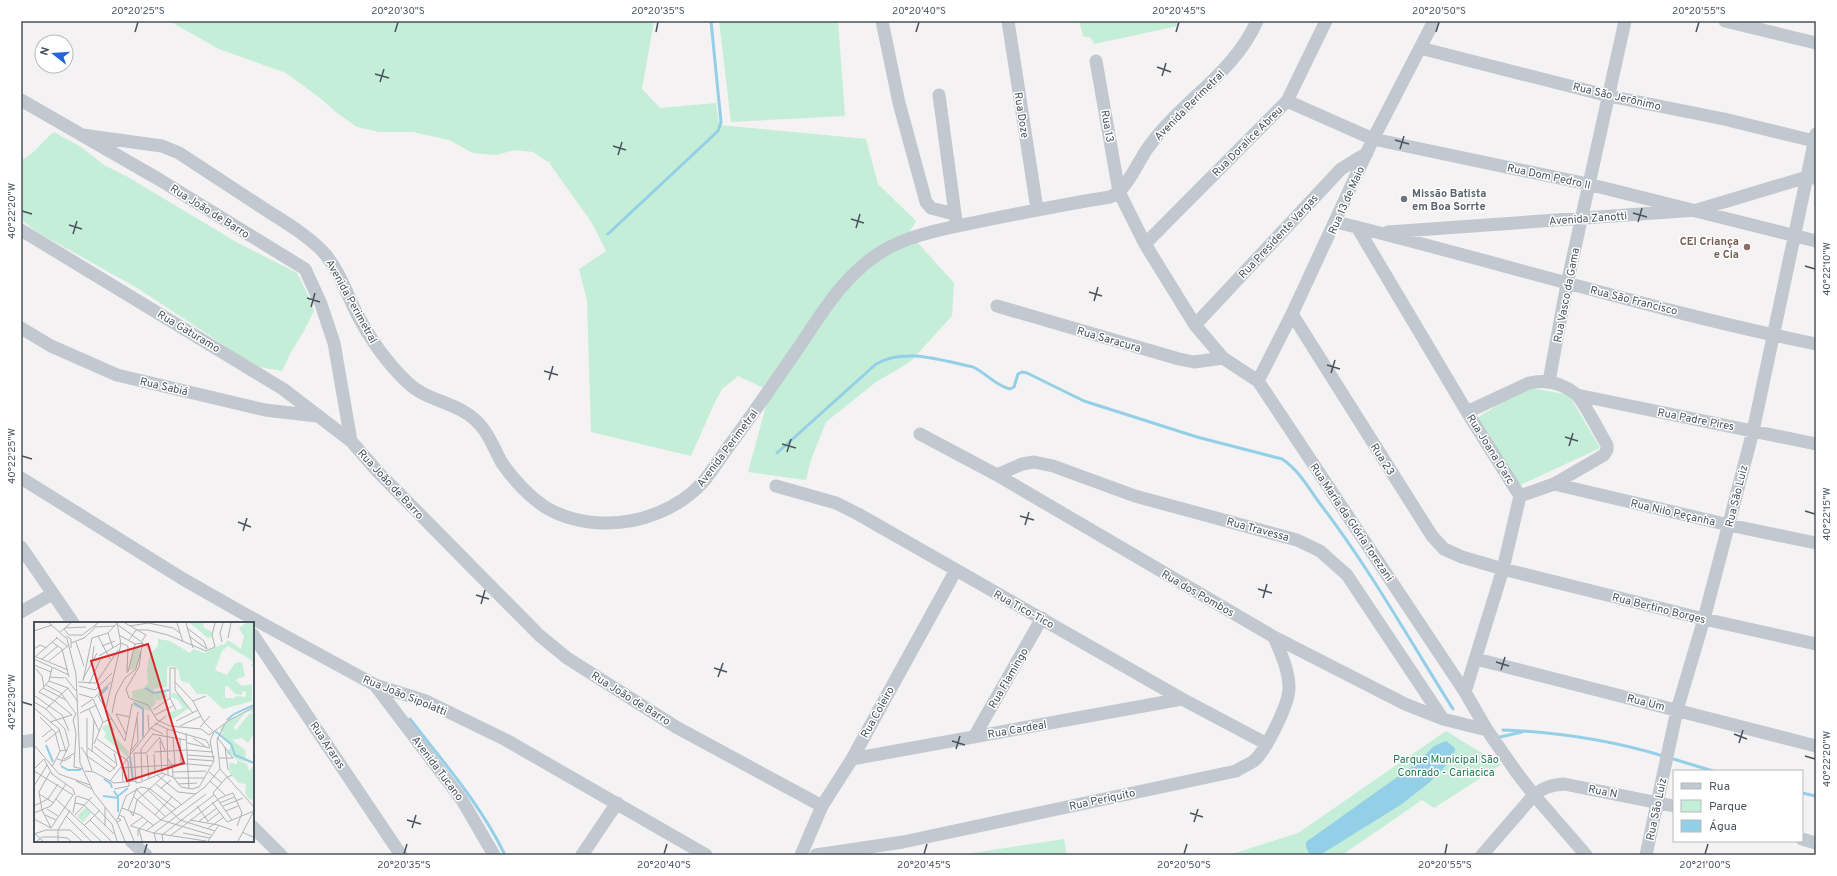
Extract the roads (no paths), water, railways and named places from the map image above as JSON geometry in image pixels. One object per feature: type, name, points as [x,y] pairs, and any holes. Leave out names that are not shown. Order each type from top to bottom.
[{"type":"street","name":"Avenida Perimetral","points":[[882,21],[899,103],[926,202],[931,208],[956,220]]},
{"type":"street","name":"Rua Doze","points":[[1008,21],[1037,209]]},
{"type":"street","name":"Avenida Perimetral","points":[[82,135],[162,146],[179,153],[290,225],[324,252],[338,272],[358,315],[380,351],[409,384],[423,394],[452,405],[469,414],[482,426],[504,465],[520,484],[546,508],[593,523],[630,522],[644,518],[672,505],[692,492],[703,481],[758,407],[832,299],[854,273],[890,247],[956,220],[1110,197],[1119,192],[1150,144],[1163,129],[1235,58],[1250,36],[1257,21]]},
{"type":"street","name":"Rua Doralice Abreu","points":[[1145,244],[1287,101],[1326,21]]},
{"type":"street","name":"Rua 13 de Maio","points":[[1258,381],[1336,222],[1373,139],[1434,21]]},
{"type":"street","name":"Rua Vasco da Gama","points":[[1549,381],[1588,184],[1625,21]]},
{"type":"street","points":[[1725,21],[1816,43]]},
{"type":"street","name":"Rua São Jerônimo","points":[[1420,48],[1609,96],[1815,137]]},
{"type":"street","name":"Rua 13","points":[[1096,61],[1119,192]]},
{"type":"street","points":[[939,95],[956,220]]},
{"type":"street","name":"Rua João de Barro","points":[[21,100],[160,180],[305,269],[321,304],[334,343],[351,440],[378,472],[533,629],[567,658],[676,727],[822,806]]},
{"type":"street","name":"Rua Dom Pedro II","points":[[1287,101],[1373,139],[1588,184],[1697,210],[1816,241]]},
{"type":"street","name":"Rua São Luiz","points":[[1646,855],[1678,710],[1704,619],[1753,430],[1795,235],[1812,178],[1815,137]]},
{"type":"street","name":"Rua Presidente Vargas","points":[[1195,325],[1341,169],[1367,153]]},
{"type":"street","name":"Avenida Zanotti","points":[[1378,232],[1697,210],[1812,178]]},
{"type":"street","name":"Rua Maria da Glória Torezani","points":[[1119,192],[1145,244],[1195,325],[1223,358],[1258,381],[1464,692],[1487,730],[1534,795],[1586,855]]},
{"type":"street","name":"Rua São Francisco","points":[[1336,222],[1378,232],[1567,284],[1773,335],[1816,344]]},
{"type":"street","name":"Rua Joana D'arc","points":[[1357,227],[1467,412],[1520,496],[1503,569],[1476,659],[1464,692]]},
{"type":"street","name":"Rua Gaturamo","points":[[21,230],[283,389],[351,440]]},
{"type":"street","name":"Rua Saracura","points":[[997,306],[1179,359],[1194,362],[1223,358]]},
{"type":"street","name":"Rua 23","points":[[1292,314],[1432,536],[1444,549],[1462,557],[1503,569]]},
{"type":"street","name":"Rua Sabiá","points":[[21,328],[51,346],[117,375],[265,410],[317,416]]},
{"type":"street","points":[[1467,412],[1529,383],[1539,381],[1549,381],[1577,395],[1607,445],[1607,450],[1604,455],[1554,484],[1520,496]]},
{"type":"street","name":"Rua Padre Pires","points":[[1577,395],[1816,444]]},
{"type":"street","name":"Rua dos Pombos","points":[[920,434],[997,475],[1274,637],[1405,704],[1443,719],[1487,730]]},
{"type":"street","name":"Rua Travessa","points":[[997,475],[1022,464],[1034,462],[1052,466],[1135,496],[1298,540],[1320,551],[1347,575],[1443,719]]},
{"type":"street","name":"Rua João Sipolatti","points":[[21,478],[107,530],[244,618]]},
{"type":"street","name":"Rua Nilo Peçanha","points":[[1554,484],[1729,525],[1816,543]]},
{"type":"street","name":"Rua Tico-Tico","points":[[776,486],[836,503],[858,514],[1182,699],[1267,744]]},
{"type":"street","points":[[21,547],[72,622]]},
{"type":"street","name":"Rua Bertino Borges","points":[[1503,569],[1704,619],[1816,644]]},
{"type":"street","name":"Rua Coleiro","points":[[801,855],[822,806],[852,759],[956,570]]},
{"type":"street","points":[[21,612],[52,594]]},
{"type":"street","name":"Rua Flamingo","points":[[974,737],[1042,618]]},
{"type":"street","name":"Rua João Sipolatti","points":[[254,623],[375,685],[426,701],[499,736],[706,855]]},
{"type":"street","name":"Rua Araras","points":[[254,636],[401,855]]},
{"type":"street","name":"Rua Periquito","points":[[816,855],[903,842],[1236,771],[1254,760],[1267,744],[1284,706],[1289,689],[1286,668],[1274,637]]},
{"type":"street","name":"Rua Um","points":[[1476,659],[1816,746]]},
{"type":"street","name":"Avenida Tucano","points":[[375,685],[462,800],[494,855]]},
{"type":"street","name":"Rua Cardeal","points":[[852,759],[1182,699]]},
{"type":"street","name":"Rua N","points":[[1482,855],[1534,795],[1542,789],[1552,785],[1564,784],[1673,806]]},
{"type":"street","points":[[582,855],[617,803]]},
{"type":"street","points":[[254,828],[281,855]]},
{"type":"street","points":[[1803,840],[1816,843]]},
{"type":"street","points":[[132,842],[146,855]]},
{"type":"street","points":[[900,855],[903,842]]},
{"type":"water","points":[[1446,741],[1455,748],[1454,757],[1430,782],[1402,804],[1320,855],[1310,855],[1306,847],[1306,842],[1417,763],[1434,746]]},
{"type":"waterway","points":[[608,234],[718,131],[721,122],[711,21]]},
{"type":"waterway","points":[[777,453],[876,364],[899,356],[912,356],[937,359],[973,367],[1000,385],[1010,389],[1014,387],[1018,374],[1022,372],[1027,373],[1084,401],[1197,437],[1282,459],[1288,463],[1303,480],[1339,529],[1453,709]]},
{"type":"waterway","points":[[410,719],[449,768],[485,819],[505,855]]},
{"type":"waterway","points":[[1503,730],[1584,738],[1663,756]]},
{"type":"waterway","points":[[1500,737],[1522,732]]},
{"type":"waterway","points":[[1670,758],[1710,770]]},
{"type":"waterway","points":[[1803,793],[1816,796]]},
{"type":"place","name":"Missão Batista em Boa Sorrte","points":[[1404,199]]},
{"type":"place","name":"CEI Criança e Cia","points":[[1747,247]]},
{"type":"park label","name":"Parque Municipal São Conrado - Cariacica","points":[[1446,765]]}]
